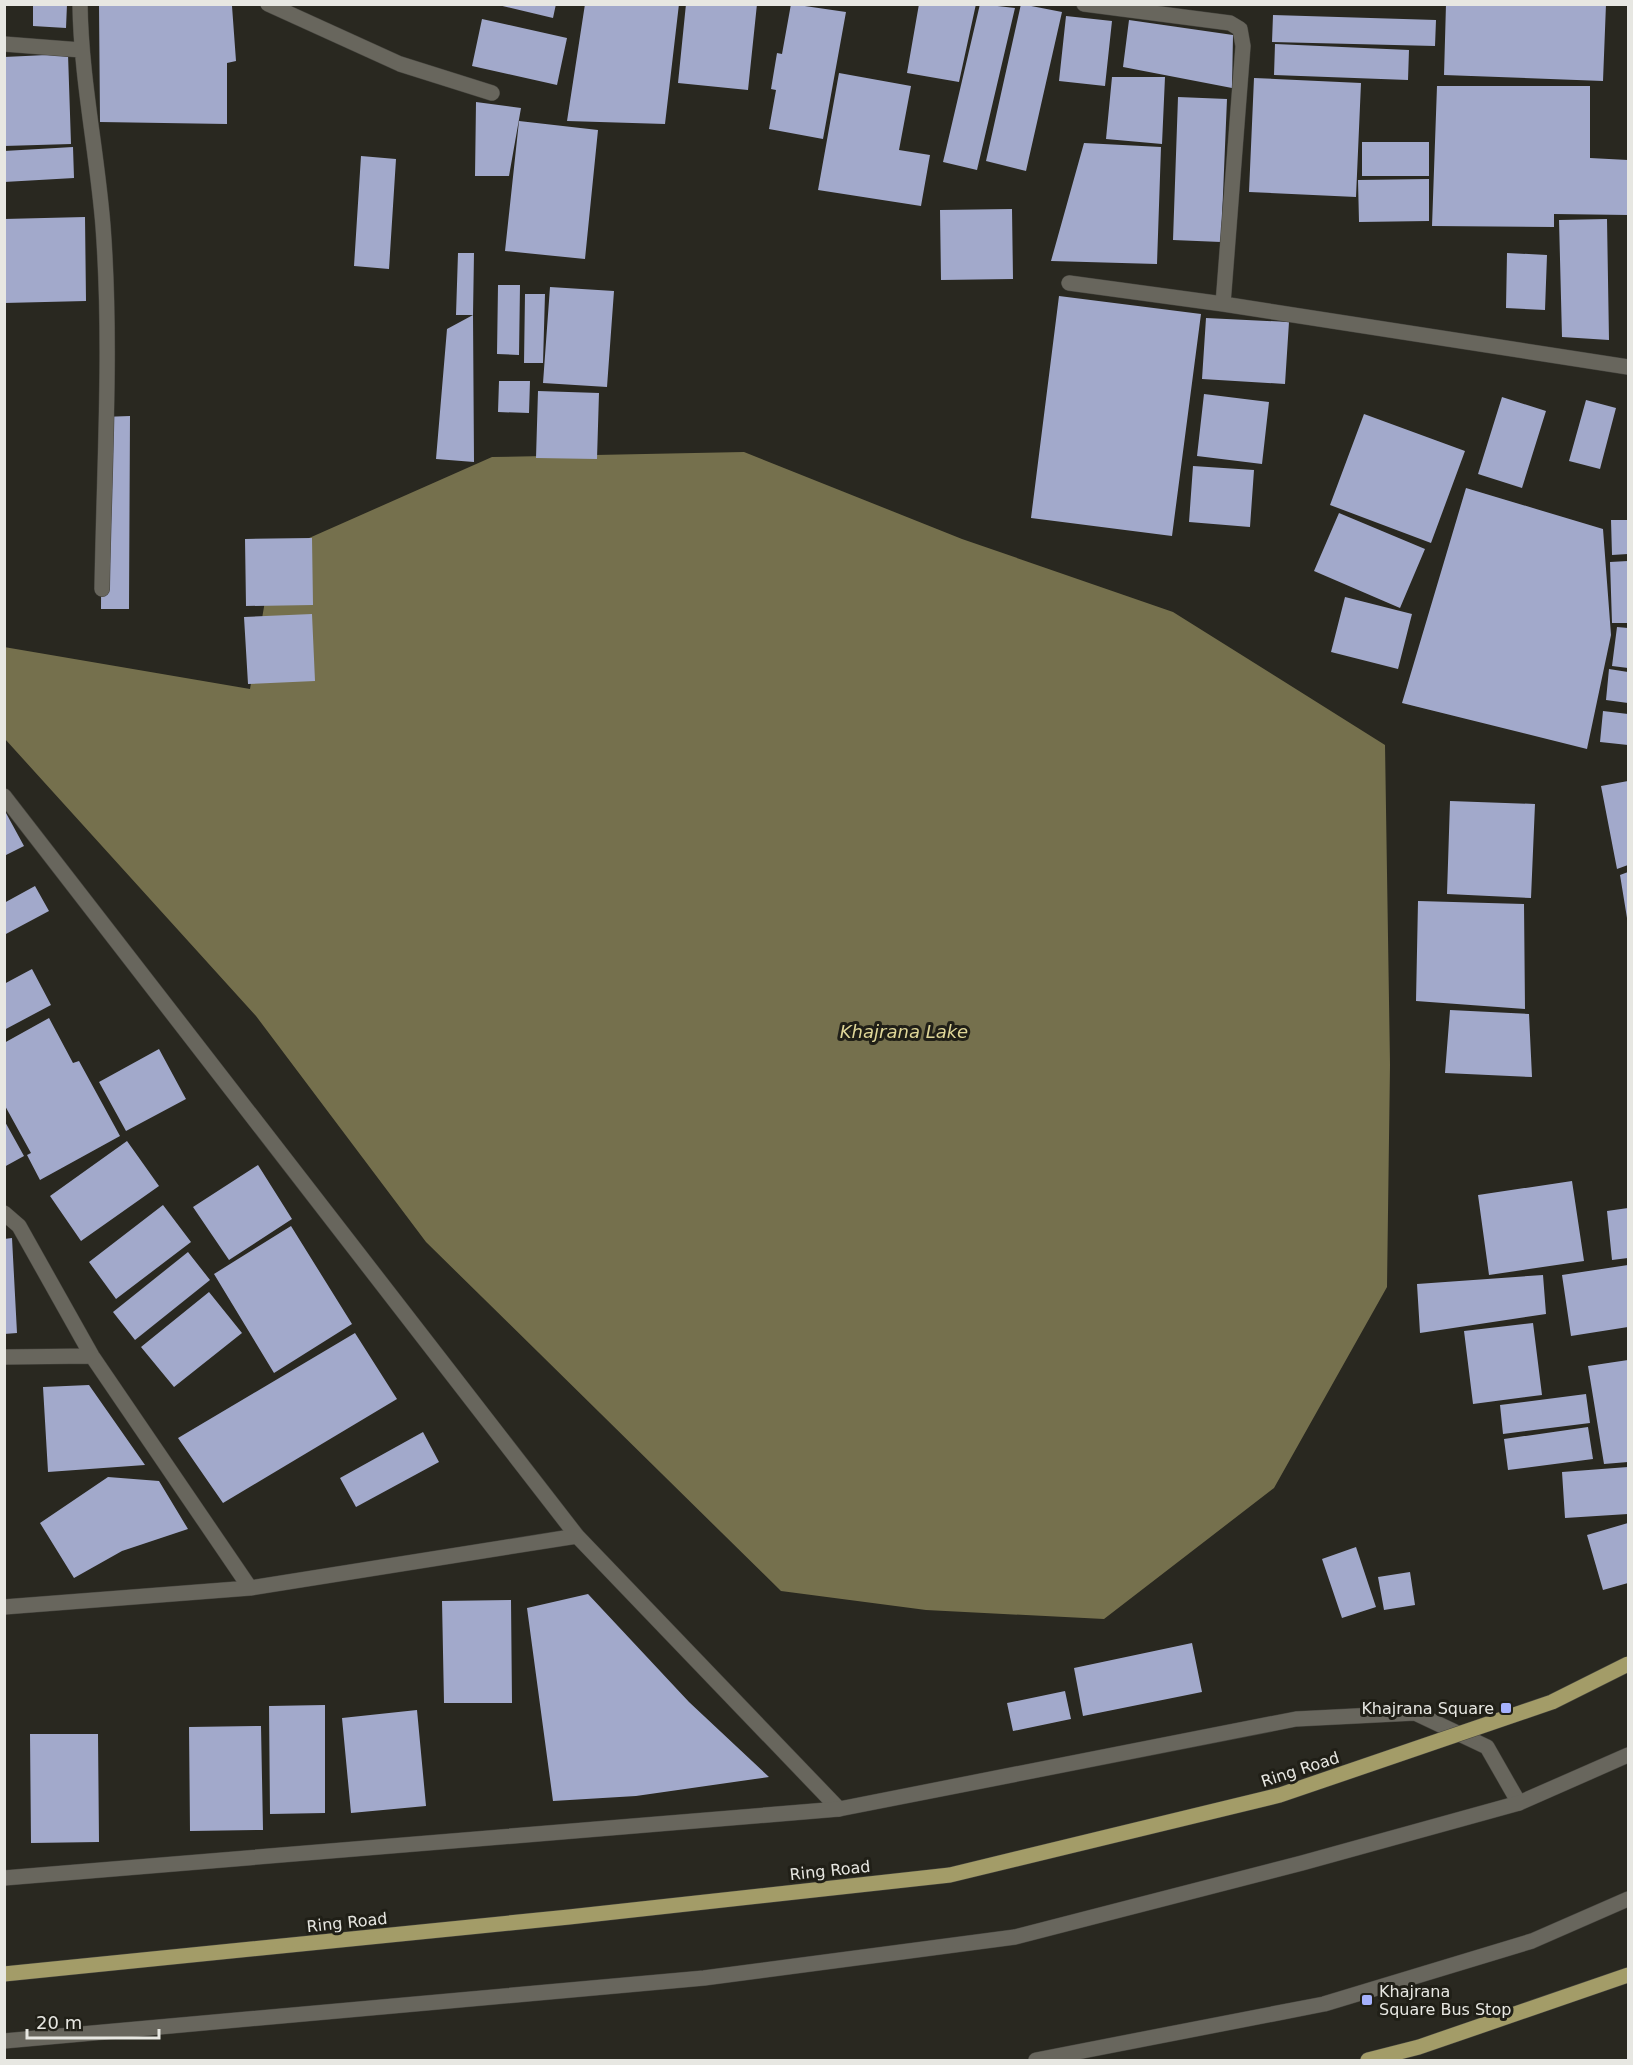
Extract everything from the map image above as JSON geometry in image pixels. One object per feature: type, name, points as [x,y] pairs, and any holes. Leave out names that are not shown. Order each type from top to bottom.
[{"type":"main road","name":"Ring Road","points":[[4,1974],[569,1917],[950,1875],[1280,1796],[1552,1702],[1629,1664]]},
{"type":"main road","points":[[1368,2061],[1419,2048],[1629,1975]]},
{"type":"street","points":[[81,4],[81,50],[103,225],[106,306],[102,589]]},
{"type":"street","points":[[268,4],[400,64],[492,93]]},
{"type":"street","points":[[1084,4],[1230,23],[1240,29],[1243,46],[1223,304]]},
{"type":"street","points":[[4,44],[81,50]]},
{"type":"street","points":[[1069,284],[1223,304],[1629,367]]},
{"type":"street","points":[[4,796],[577,1536],[839,1809]]},
{"type":"street","points":[[4,1213],[19,1226],[92,1356],[250,1588]]},
{"type":"street","points":[[4,1357],[92,1356]]},
{"type":"street","points":[[4,1607],[250,1588],[577,1536]]},
{"type":"street","points":[[4,1878],[839,1809],[1296,1719],[1415,1713],[1487,1747],[1519,1803]]},
{"type":"street","points":[[4,2041],[704,1978],[1015,1937],[1302,1863],[1519,1803],[1629,1755]]},
{"type":"street","points":[[1036,2061],[1324,2004],[1532,1941],[1629,1899]]},
{"type":"water","name":"Khajrana Lake","points":[[744,452],[962,539],[1173,612],[1385,745],[1390,1065],[1387,1287],[1274,1488],[1104,1619],[926,1610],[781,1591],[426,1242],[256,1016],[5,739],[4,647],[250,689],[273,554],[492,457]]},
{"type":"building","points":[[33,4],[67,4],[66,28],[33,26]]},
{"type":"building","points":[[99,4],[232,6],[236,61],[227,63],[227,124],[100,122]]},
{"type":"building","points":[[494,4],[556,4],[553,18]]},
{"type":"building","points":[[585,4],[679,4],[665,124],[567,121]]},
{"type":"building","points":[[686,4],[757,4],[748,90],[678,83]]},
{"type":"building","points":[[791,4],[846,12],[823,139],[769,129],[776,90],[771,89],[777,53],[782,54]]},
{"type":"building","points":[[919,4],[976,4],[959,82],[907,73]]},
{"type":"building","points":[[980,4],[1015,8],[977,170],[943,162]]},
{"type":"building","points":[[1021,4],[1062,12],[1026,171],[986,161]]},
{"type":"building","points":[[1446,4],[1606,4],[1603,81],[1444,75]]},
{"type":"building","points":[[1273,15],[1436,20],[1435,46],[1272,42]]},
{"type":"building","points":[[1066,16],[1112,21],[1105,86],[1059,81]]},
{"type":"building","points":[[482,19],[567,38],[557,85],[472,66]]},
{"type":"building","points":[[1129,20],[1233,35],[1232,88],[1123,67]]},
{"type":"building","points":[[1275,44],[1409,50],[1408,80],[1274,75]]},
{"type":"building","points":[[68,54],[71,144],[4,146],[4,57]]},
{"type":"building","points":[[839,73],[911,86],[899,150],[930,155],[921,206],[818,190]]},
{"type":"building","points":[[1112,77],[1165,77],[1162,144],[1106,139]]},
{"type":"building","points":[[1254,78],[1361,83],[1356,197],[1249,192]]},
{"type":"building","points":[[1437,86],[1590,86],[1590,158],[1628,160],[1628,215],[1554,214],[1554,227],[1432,226]]},
{"type":"building","points":[[1178,97],[1227,99],[1221,242],[1173,240]]},
{"type":"building","points":[[476,102],[521,108],[509,176],[475,176]]},
{"type":"building","points":[[519,121],[598,130],[585,259],[505,251]]},
{"type":"building","points":[[1362,142],[1429,142],[1429,176],[1362,176]]},
{"type":"building","points":[[1084,143],[1161,147],[1157,264],[1051,261]]},
{"type":"building","points":[[73,147],[74,178],[4,182],[4,151]]},
{"type":"building","points":[[361,156],[396,159],[389,269],[354,266]]},
{"type":"building","points":[[1429,179],[1429,221],[1359,222],[1358,180]]},
{"type":"building","points":[[1012,209],[1013,279],[941,280],[940,210]]},
{"type":"building","points":[[85,217],[86,301],[4,303],[4,219]]},
{"type":"building","points":[[1607,219],[1609,340],[1562,337],[1559,220]]},
{"type":"building","points":[[458,253],[474,253],[473,315],[456,315]]},
{"type":"building","points":[[1507,253],[1547,255],[1545,310],[1506,308]]},
{"type":"building","points":[[498,285],[520,285],[519,355],[497,354]]},
{"type":"building","points":[[550,287],[614,291],[607,387],[543,383]]},
{"type":"building","points":[[525,294],[545,294],[543,363],[524,363]]},
{"type":"building","points":[[1059,296],[1201,314],[1172,536],[1031,518]]},
{"type":"building","points":[[473,315],[474,462],[436,459],[447,329]]},
{"type":"building","points":[[1206,318],[1289,322],[1285,384],[1202,379]]},
{"type":"building","points":[[499,381],[530,381],[529,413],[498,412]]},
{"type":"building","points":[[538,391],[599,393],[597,459],[536,458]]},
{"type":"building","points":[[1204,394],[1269,402],[1262,464],[1197,456]]},
{"type":"building","points":[[1502,397],[1546,411],[1522,488],[1478,474]]},
{"type":"building","points":[[1586,400],[1616,408],[1600,469],[1569,461]]},
{"type":"building","points":[[1364,414],[1465,451],[1431,543],[1330,505]]},
{"type":"building","points":[[130,416],[129,609],[101,609],[102,417]]},
{"type":"building","points":[[1193,466],[1254,470],[1250,527],[1189,522]]},
{"type":"building","points":[[1466,488],[1603,529],[1611,635],[1587,749],[1402,703]]},
{"type":"building","points":[[1339,513],[1425,549],[1400,608],[1314,571]]},
{"type":"building","points":[[1611,520],[1628,520],[1628,554],[1612,555]]},
{"type":"building","points":[[312,538],[313,605],[246,606],[245,539]]},
{"type":"building","points":[[1628,561],[1628,623],[1612,623],[1610,562]]},
{"type":"building","points":[[1345,597],[1412,614],[1398,669],[1331,652]]},
{"type":"building","points":[[312,614],[315,681],[248,684],[244,617]]},
{"type":"building","points":[[1617,627],[1628,628],[1628,668],[1612,666]]},
{"type":"building","points":[[1609,669],[1628,672],[1628,703],[1606,700]]},
{"type":"building","points":[[1603,711],[1628,714],[1628,745],[1600,742]]},
{"type":"building","points":[[1628,781],[1628,865],[1617,869],[1601,786]]},
{"type":"building","points":[[1450,801],[1535,804],[1531,898],[1447,894]]},
{"type":"building","points":[[6,813],[24,846],[4,856],[4,814]]},
{"type":"building","points":[[1628,872],[1628,918],[1627,918],[1620,875]]},
{"type":"building","points":[[35,886],[49,911],[4,935],[4,903]]},
{"type":"building","points":[[1418,901],[1524,904],[1525,1009],[1416,1001]]},
{"type":"building","points":[[32,969],[51,1005],[4,1030],[4,984]]},
{"type":"building","points":[[1450,1010],[1529,1014],[1532,1077],[1445,1073]]},
{"type":"building","points":[[49,1018],[73,1063],[79,1061],[120,1136],[40,1180],[27,1155],[31,1153],[4,1104],[4,1043]]},
{"type":"building","points":[[159,1049],[186,1099],[126,1131],[99,1082]]},
{"type":"building","points":[[4,1120],[24,1156],[4,1167]]},
{"type":"building","points":[[127,1141],[159,1186],[81,1241],[50,1196]]},
{"type":"building","points":[[258,1165],[292,1219],[229,1260],[193,1207]]},
{"type":"building","points":[[1572,1181],[1584,1261],[1489,1275],[1478,1195]]},
{"type":"building","points":[[163,1205],[191,1242],[116,1299],[89,1262]]},
{"type":"building","points":[[1628,1208],[1628,1258],[1612,1260],[1607,1211]]},
{"type":"building","points":[[291,1226],[352,1324],[274,1373],[214,1274]]},
{"type":"building","points":[[12,1238],[17,1333],[4,1334],[4,1239]]},
{"type":"building","points":[[188,1252],[210,1280],[135,1340],[113,1312]]},
{"type":"building","points":[[1628,1265],[1628,1327],[1571,1336],[1562,1275]]},
{"type":"building","points":[[1543,1275],[1546,1314],[1420,1333],[1417,1284]]},
{"type":"building","points":[[209,1292],[242,1333],[174,1387],[141,1347]]},
{"type":"building","points":[[1533,1323],[1542,1395],[1473,1404],[1464,1331]]},
{"type":"building","points":[[355,1333],[397,1399],[223,1503],[178,1438]]},
{"type":"building","points":[[1628,1360],[1628,1462],[1604,1464],[1588,1366]]},
{"type":"building","points":[[89,1385],[145,1465],[48,1472],[43,1387]]},
{"type":"building","points":[[1586,1394],[1590,1423],[1503,1434],[1500,1405]]},
{"type":"building","points":[[1588,1427],[1593,1459],[1508,1470],[1504,1439]]},
{"type":"building","points":[[423,1432],[439,1462],[356,1507],[340,1478]]},
{"type":"building","points":[[1628,1467],[1628,1514],[1565,1518],[1562,1472]]},
{"type":"building","points":[[108,1477],[159,1481],[188,1529],[122,1551],[74,1578],[40,1523]]},
{"type":"building","points":[[1628,1523],[1628,1583],[1603,1590],[1587,1535]]},
{"type":"building","points":[[1356,1547],[1376,1607],[1342,1618],[1322,1559]]},
{"type":"building","points":[[1410,1572],[1415,1605],[1384,1610],[1378,1577]]},
{"type":"building","points":[[588,1594],[689,1702],[769,1777],[636,1796],[553,1801],[527,1608]]},
{"type":"building","points":[[511,1600],[512,1703],[444,1703],[442,1601]]},
{"type":"building","points":[[1192,1643],[1202,1692],[1083,1716],[1074,1668]]},
{"type":"building","points":[[1065,1691],[1071,1719],[1013,1731],[1007,1703]]},
{"type":"building","points":[[325,1705],[325,1813],[270,1814],[269,1706]]},
{"type":"building","points":[[417,1710],[426,1806],[351,1813],[342,1718]]},
{"type":"building","points":[[261,1726],[263,1830],[190,1831],[189,1727]]},
{"type":"building","points":[[30,1734],[98,1734],[99,1842],[31,1843]]},
{"type":"place","name":"Khajrana Square","points":[[1506,1708]]},
{"type":"place","name":"Khajrana Square Bus Stop","points":[[1367,2000]]}]
